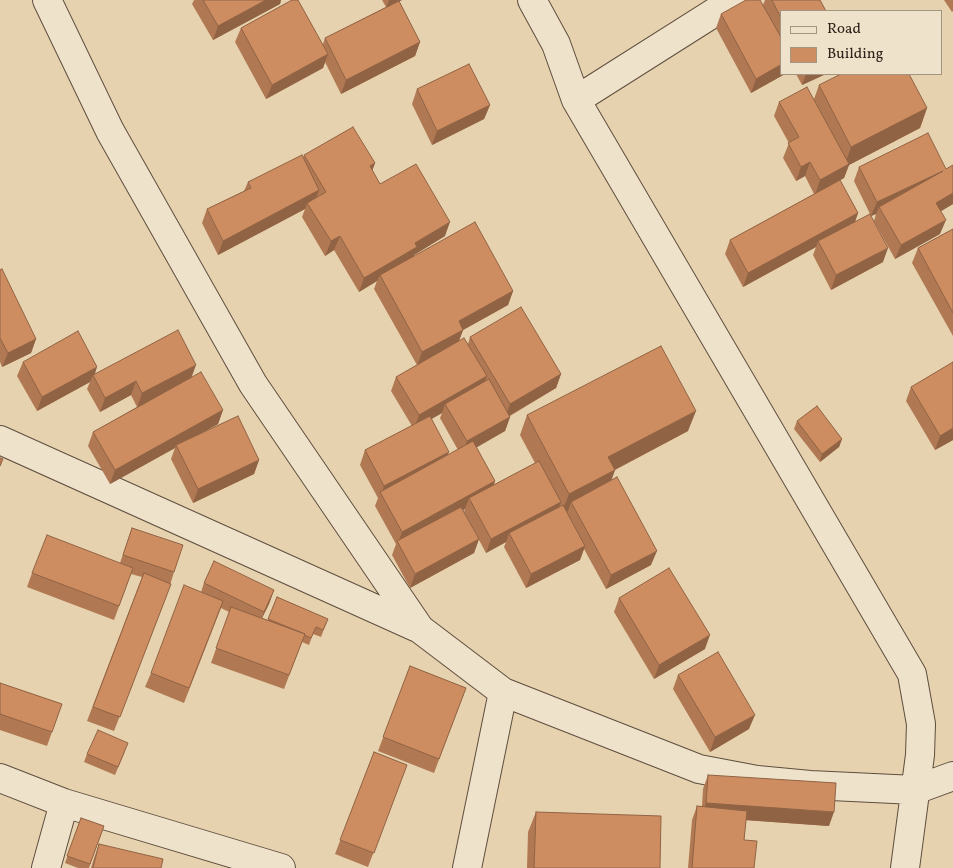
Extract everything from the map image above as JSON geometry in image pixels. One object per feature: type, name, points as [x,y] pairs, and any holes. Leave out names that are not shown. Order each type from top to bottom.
[{"type":"street","points":[[47,0],[110,132],[253,384],[420,629]]},
{"type":"street","points":[[532,0],[556,44],[576,100],[912,674],[921,724],[905,868]]},
{"type":"street","points":[[576,100],[734,0]]},
{"type":"street","points":[[0,440],[420,629],[503,692],[699,769],[757,780],[810,785],[915,790],[953,776]]},
{"type":"street","points":[[466,868],[503,692]]},
{"type":"street","points":[[0,778],[64,803],[281,868]]},
{"type":"street","points":[[46,868],[64,803]]},
{"type":"building","points":[[203,0],[266,0],[218,26]]},
{"type":"building","points":[[292,0],[298,0],[328,54],[272,85],[241,28]]},
{"type":"building","points":[[746,0],[760,0],[780,35],[780,65],[756,79],[721,14]]},
{"type":"building","points":[[772,0],[820,0],[825,10],[780,10],[780,16]]},
{"type":"building","points":[[399,1],[420,42],[346,80],[325,38]]},
{"type":"building","points":[[469,64],[490,105],[437,131],[417,89]]},
{"type":"building","points":[[839,75],[910,75],[927,108],[851,147],[819,85]]},
{"type":"building","points":[[807,87],[849,164],[820,180],[810,162],[801,167],[788,143],[799,137],[779,102]]},
{"type":"building","points":[[353,127],[375,163],[370,166],[380,184],[416,164],[450,222],[415,243],[417,247],[364,278],[340,236],[331,241],[307,203],[326,192],[304,155]]},
{"type":"building","points":[[928,133],[946,169],[953,165],[953,193],[936,203],[946,220],[901,245],[879,207],[943,171],[877,202],[859,167]]},
{"type":"building","points":[[302,155],[319,190],[223,241],[207,209],[251,188],[248,182]]},
{"type":"building","points":[[840,180],[858,213],[748,273],[730,240]]},
{"type":"building","points":[[870,214],[888,248],[836,275],[818,241]]},
{"type":"building","points":[[475,222],[513,291],[459,321],[463,330],[422,352],[380,275]]},
{"type":"building","points":[[953,229],[953,313],[918,248]]},
{"type":"building","points":[[2,269],[36,339],[8,353],[0,338],[0,270]]},
{"type":"building","points":[[521,307],[561,374],[510,404],[470,337]]},
{"type":"building","points":[[178,330],[196,365],[142,393],[136,381],[105,398],[93,375]]},
{"type":"building","points":[[78,331],[97,367],[42,397],[23,362]]},
{"type":"building","points":[[464,338],[487,376],[419,415],[396,377]]},
{"type":"building","points":[[661,346],[696,411],[608,457],[615,470],[569,494],[527,415]]},
{"type":"building","points":[[953,362],[953,428],[940,436],[911,387]]},
{"type":"building","points":[[201,372],[223,410],[115,470],[93,432]]},
{"type":"building","points":[[489,379],[510,417],[467,441],[445,404]]},
{"type":"building","points":[[817,406],[842,439],[822,454],[797,421]]},
{"type":"building","points":[[238,416],[259,460],[198,489],[176,445]]},
{"type":"building","points":[[430,416],[449,452],[384,486],[365,450]]},
{"type":"building","points":[[473,441],[495,481],[402,532],[380,492]]},
{"type":"building","points":[[539,461],[561,502],[491,539],[469,498]]},
{"type":"building","points":[[617,477],[657,551],[611,575],[571,502]]},
{"type":"building","points":[[563,505],[585,546],[531,574],[509,533]]},
{"type":"building","points":[[461,507],[479,539],[415,574],[397,541]]},
{"type":"building","points":[[132,528],[183,545],[174,572],[123,555]]},
{"type":"building","points":[[47,535],[133,568],[119,606],[32,573]]},
{"type":"building","points":[[214,561],[274,590],[264,612],[204,583]]},
{"type":"building","points":[[669,568],[710,635],[659,665],[619,598]]},
{"type":"building","points":[[144,573],[171,584],[120,717],[93,707]]},
{"type":"building","points":[[184,585],[223,601],[189,688],[151,673]]},
{"type":"building","points":[[277,597],[328,619],[323,630],[316,627],[311,638],[268,619]]},
{"type":"building","points":[[231,607],[305,634],[289,675],[216,648]]},
{"type":"building","points":[[718,652],[755,715],[715,737],[678,675]]},
{"type":"building","points":[[410,666],[466,688],[439,759],[383,737]]},
{"type":"building","points":[[0,683],[62,704],[52,732],[0,714]]},
{"type":"building","points":[[98,730],[128,743],[118,767],[87,754]]},
{"type":"building","points":[[374,752],[407,765],[374,853],[340,840]]},
{"type":"building","points":[[708,775],[836,783],[834,812],[706,803]]},
{"type":"building","points":[[697,806],[747,811],[744,840],[757,841],[754,868],[692,868]]},
{"type":"building","points":[[536,812],[661,816],[660,868],[534,868]]},
{"type":"building","points":[[81,818],[104,826],[90,864],[67,856]]},
{"type":"building","points":[[99,844],[163,859],[161,868],[93,868]]}]
